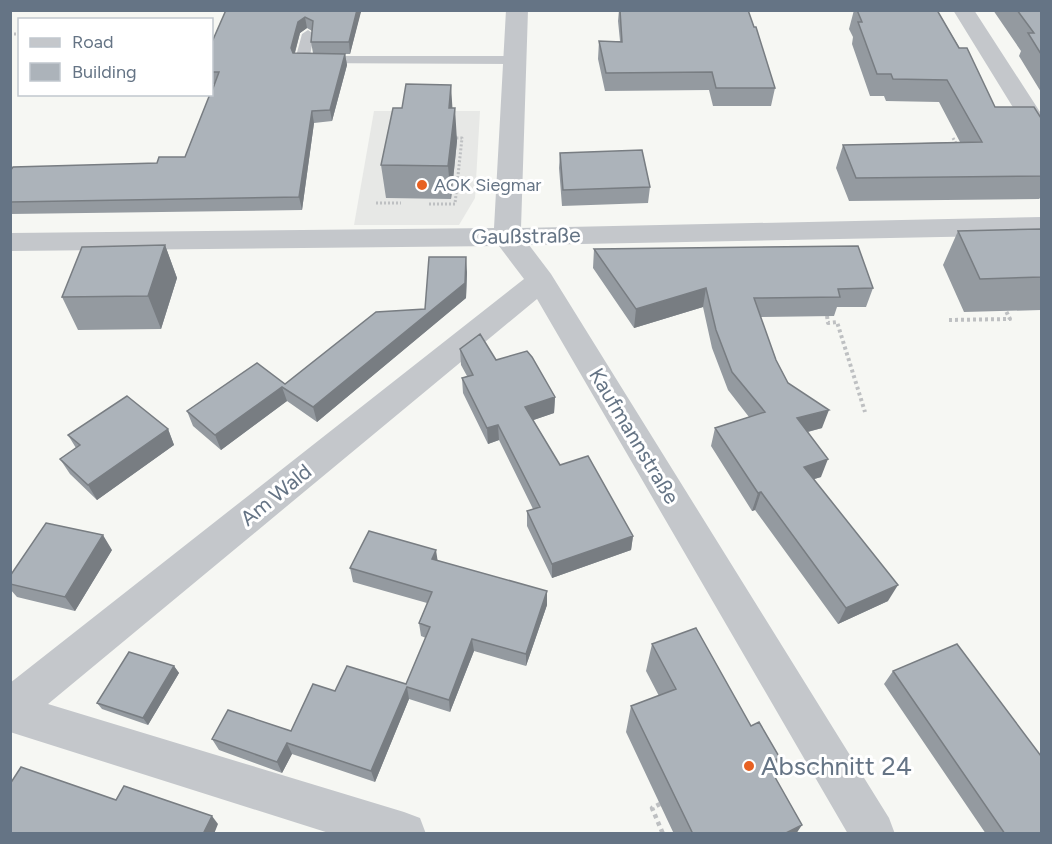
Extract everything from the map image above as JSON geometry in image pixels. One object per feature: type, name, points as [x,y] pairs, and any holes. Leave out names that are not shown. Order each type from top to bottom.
[{"type":"street","points":[[507,237],[517,10]]},
{"type":"street","points":[[963,10],[1041,135]]},
{"type":"street","name":"Gaußstraße","points":[[10,242],[507,237],[1041,226]]},
{"type":"street","name":"Kaufmannstraße","points":[[507,237],[541,281],[873,834]]},
{"type":"street","name":"Am Wald","points":[[10,710],[541,281]]},
{"type":"street","name":"Am Wald","points":[[10,710],[404,834]]},
{"type":"lane","points":[[308,34],[302,60],[515,60]]},
{"type":"path","points":[[429,204],[455,204],[462,138],[454,138],[456,129]]},
{"type":"path","points":[[953,138],[957,147]]},
{"type":"path","points":[[376,203],[401,203]]},
{"type":"path","points":[[949,320],[1010,319],[1006,311]]},
{"type":"path","points":[[827,316],[828,322],[837,322],[865,412]]},
{"type":"path","points":[[660,804],[652,808],[663,834]]},
{"type":"shaded area","points":[[374,111],[480,111],[475,198],[459,225],[354,225]]},
{"type":"building","points":[[226,10],[357,10],[349,42],[311,42],[313,21],[305,17],[298,22],[291,48],[293,53],[345,54],[330,110],[312,111],[299,197],[10,202],[10,171],[13,167],[157,163],[159,157],[185,157],[209,96],[213,96],[213,88],[219,72],[213,72],[213,40]]},
{"type":"building","points":[[620,10],[748,10],[754,27],[756,27],[775,88],[716,88],[712,72],[606,73],[599,41],[622,42]]},
{"type":"building","points":[[857,10],[937,10],[959,48],[967,48],[995,107],[1034,107],[1041,118],[1041,176],[856,178],[843,145],[982,142],[947,80],[893,79],[891,74],[877,74],[858,22],[862,22]]},
{"type":"building","points":[[1017,10],[1041,10],[1041,54],[1028,33],[1034,33]]},
{"type":"building","points":[[406,84],[451,85],[449,108],[455,108],[448,166],[381,165],[393,108],[402,108]]},
{"type":"building","points":[[642,150],[650,187],[563,190],[560,153]]},
{"type":"building","points":[[1041,229],[1041,277],[980,279],[958,231]]},
{"type":"building","points":[[165,245],[148,296],[62,297],[82,247]]},
{"type":"building","points":[[858,246],[873,288],[838,289],[840,297],[754,298],[776,360],[788,383],[829,410],[797,418],[828,459],[804,467],[898,585],[846,608],[761,492],[758,493],[715,428],[765,412],[732,372],[716,330],[706,288],[636,309],[594,249]]},
{"type":"building","points":[[429,257],[466,257],[465,283],[313,407],[282,387],[215,435],[187,411],[257,363],[285,384],[376,312],[425,309]]},
{"type":"building","points":[[480,334],[496,360],[527,351],[532,357],[555,397],[525,407],[560,465],[588,456],[633,536],[552,564],[527,511],[540,507],[498,425],[487,428],[462,378],[473,375],[460,349]]},
{"type":"building","points":[[127,396],[168,429],[88,485],[60,459],[80,445],[68,435]]},
{"type":"building","points":[[46,523],[103,535],[65,597],[10,584],[10,576]]},
{"type":"building","points":[[369,531],[436,550],[432,559],[547,591],[526,654],[472,639],[449,700],[407,687],[371,771],[287,743],[277,762],[212,739],[228,710],[291,731],[313,684],[335,691],[347,666],[406,684],[430,627],[419,623],[432,592],[350,568]]},
{"type":"building","points":[[696,628],[751,726],[759,722],[780,758],[767,763],[802,825],[784,834],[693,834],[631,706],[676,689],[652,644]]},
{"type":"building","points":[[957,644],[1041,756],[1041,834],[1005,834],[893,671]]},
{"type":"building","points":[[129,652],[174,666],[143,718],[97,703]]},
{"type":"building","points":[[21,767],[116,800],[124,786],[212,816],[203,834],[10,834],[10,784]]},
{"type":"place","name":"AOK Siegmar","points":[[422,185]]},
{"type":"place","name":"Abschnitt 24","points":[[749,766]]}]
